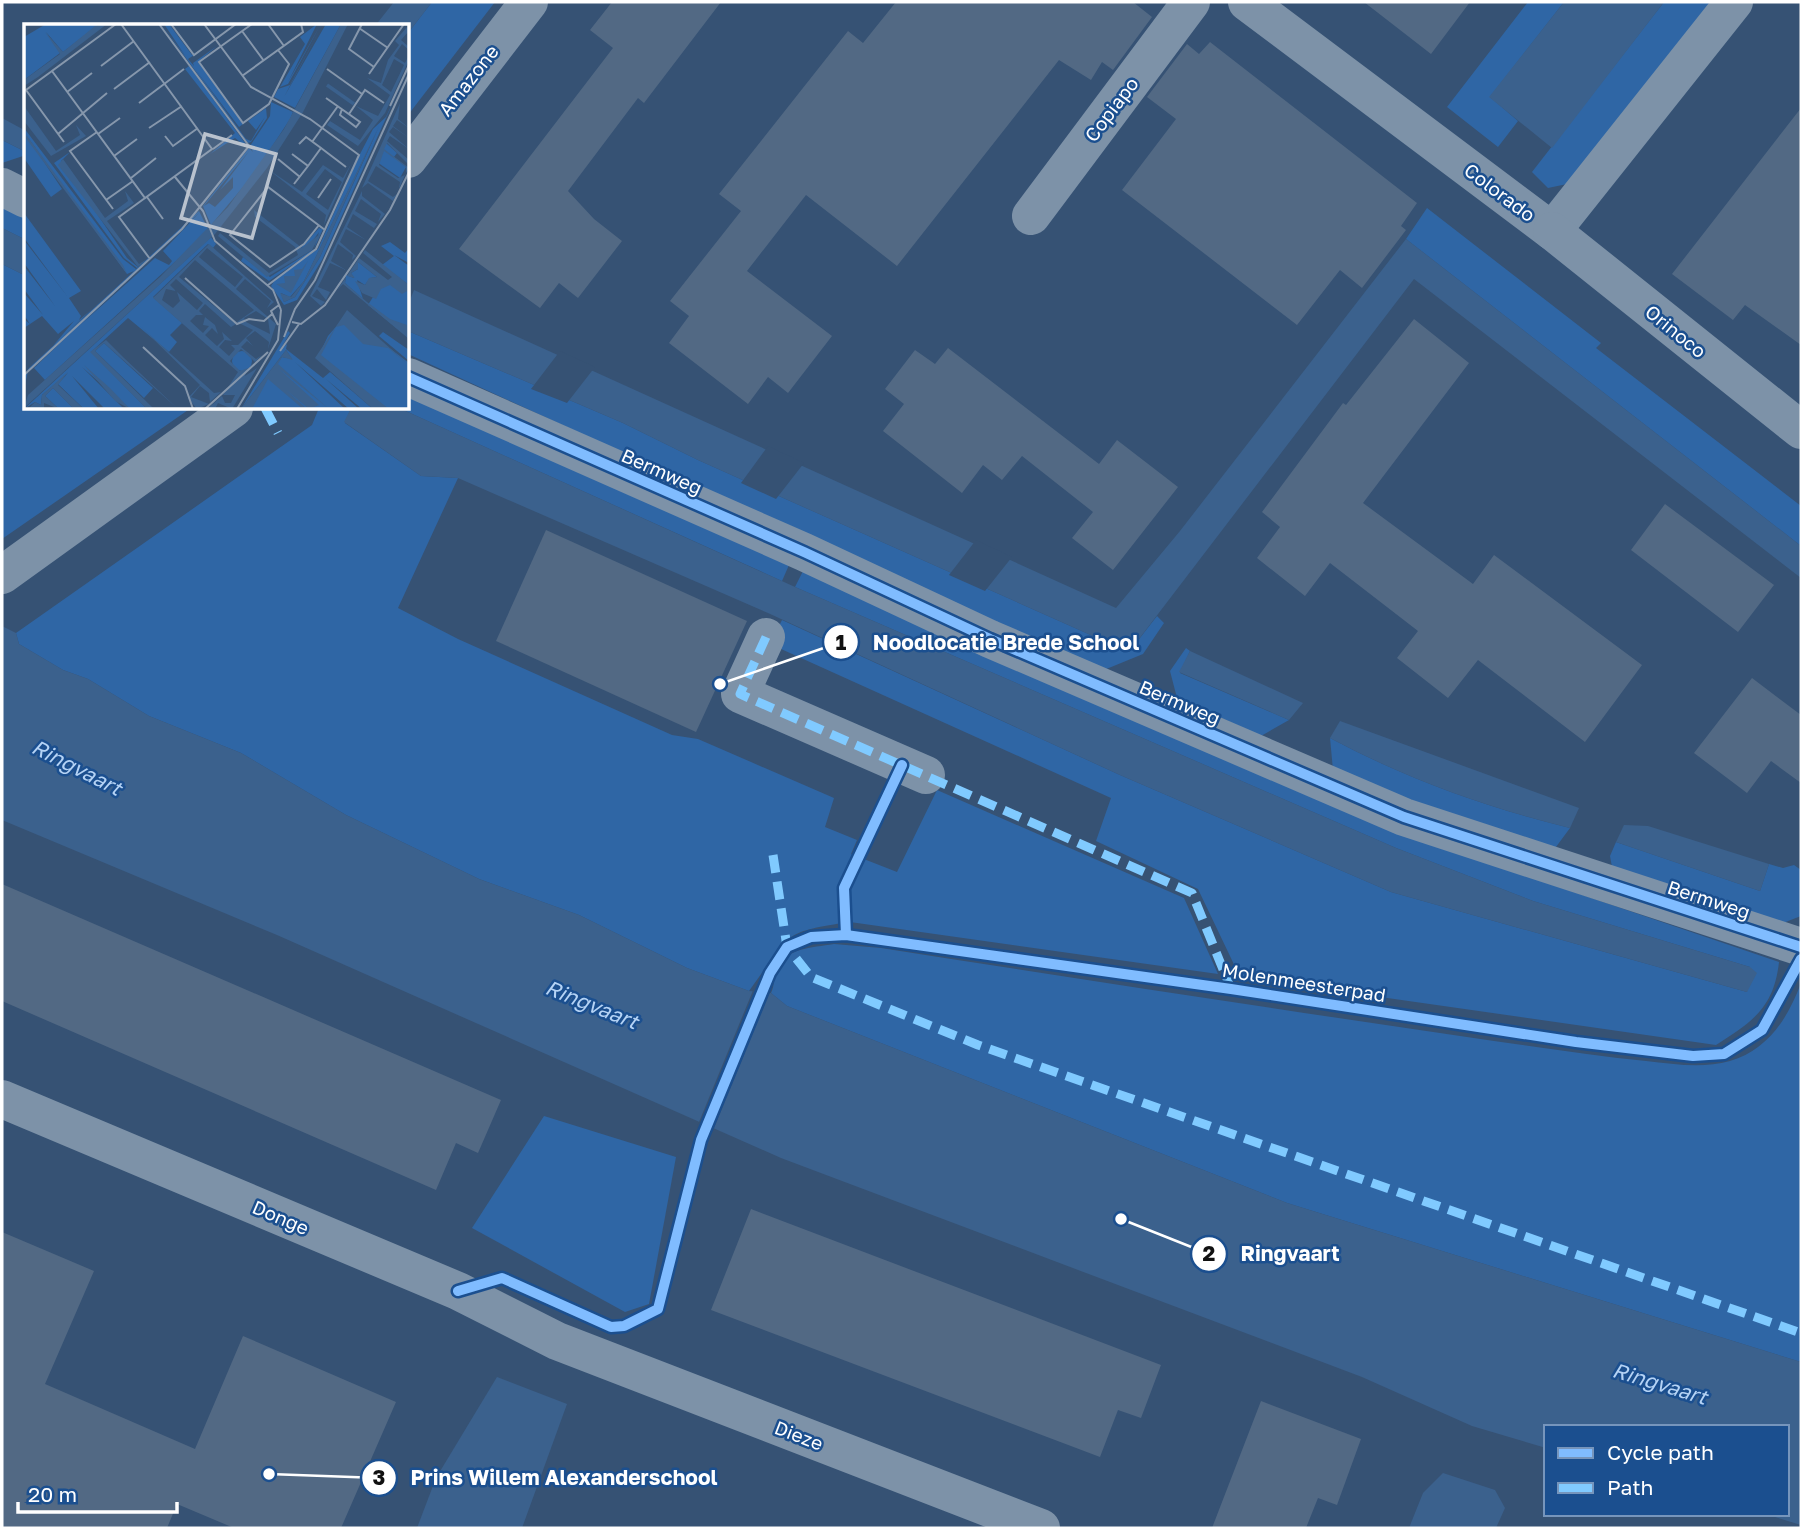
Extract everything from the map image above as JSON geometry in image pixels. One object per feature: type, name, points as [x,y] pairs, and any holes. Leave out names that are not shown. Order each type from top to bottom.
[{"type":"street","name":"Amazone","points":[[410,156],[529,2]]},
{"type":"street","name":"Copiapo","points":[[1031,216],[1191,2]]},
{"type":"street","name":"Colorado","points":[[1247,2],[1552,231],[1734,2]]},
{"type":"street","points":[[2,187],[24,198]]},
{"type":"street","name":"Orinoco","points":[[1552,231],[1801,430]]},
{"type":"street","name":"Bermweg","points":[[410,378],[791,547],[990,639],[1404,817],[1801,947]]},
{"type":"street","points":[[2,575],[230,410]]},
{"type":"street","points":[[766,637],[740,694],[926,775]]},
{"type":"street","name":"Donge","points":[[2,1099],[458,1292],[557,1341]]},
{"type":"street","name":"Dieze","points":[[557,1341],[1041,1528]]},
{"type":"shaded area","points":[[432,2],[495,2],[410,112],[410,30]]},
{"type":"shaded area","points":[[1528,2],[1564,2],[1490,97],[1518,121],[1498,147],[1447,107]]},
{"type":"shaded area","points":[[1664,2],[1711,2],[1567,184],[1548,188],[1532,172]]},
{"type":"shaded area","points":[[2,140],[24,151],[24,156],[2,163]]},
{"type":"shaded area","points":[[2,200],[24,211],[24,239],[2,228]]},
{"type":"shaded area","points":[[1427,208],[1601,343],[1596,348],[1801,506],[1801,546],[1406,239]]},
{"type":"shaded area","points":[[2,264],[24,275],[24,410],[188,410],[2,539]]},
{"type":"shaded area","points":[[410,332],[623,423],[698,460],[1129,652],[1157,616],[1164,623],[1143,654],[1099,672],[410,355]]},
{"type":"shaded area","points":[[410,393],[789,565],[782,581],[403,410],[410,410]]},
{"type":"shaded area","points":[[318,410],[350,410],[345,423],[421,476],[458,478],[398,608],[458,639],[672,735],[698,739],[834,798],[825,827],[857,840],[851,854],[897,872],[937,790],[1184,898],[1218,974],[850,922],[809,929],[787,940],[749,991],[687,968],[579,915],[479,879],[346,815],[241,753],[149,716],[88,679],[63,670],[19,644],[16,633],[312,425]]},
{"type":"shaded area","points":[[803,571],[1401,833],[1779,962],[1772,991],[1750,1021],[1716,1045],[1240,977],[1198,889],[1096,841],[1111,798],[770,644],[782,620],[1120,775],[1391,892],[1747,992],[1750,967],[1533,901],[1396,848],[795,587]]},
{"type":"shaded area","points":[[1186,648],[1190,651],[1180,673],[1289,720],[1261,736],[1177,698],[1170,671]]},
{"type":"shaded area","points":[[1330,738],[1447,791],[1570,828],[1553,851],[1441,814],[1333,770]]},
{"type":"shaded area","points":[[1616,842],[1760,891],[1769,864],[1783,868],[1794,865],[1801,870],[1801,916],[1783,923],[1612,867],[1610,856]]},
{"type":"shaded area","points":[[834,944],[881,948],[1551,1049],[1688,1065],[1730,1061],[1755,1049],[1766,1041],[1783,1020],[1801,983],[1801,1362],[1287,1203],[787,1006],[771,993],[776,971],[786,957],[800,950]]},
{"type":"shaded area","points":[[544,1116],[676,1157],[649,1304],[625,1312],[472,1228]]},
{"type":"water","points":[[394,2],[432,2],[410,30],[410,24],[377,24]]},
{"type":"water","points":[[1564,2],[1664,2],[1552,148],[1489,97]]},
{"type":"water","points":[[2,118],[24,130],[24,151],[2,140]]},
{"type":"water","points":[[2,228],[24,239],[24,275],[2,264]]},
{"type":"water","points":[[1406,239],[1801,546],[1801,578],[1414,279],[1129,652],[698,460],[623,423],[410,332],[410,300],[414,290],[1116,608],[1180,531]]},
{"type":"water","points":[[350,410],[403,410],[795,587],[1396,848],[1533,901],[1750,967],[1757,973],[1747,992],[1391,892],[1120,775],[768,613],[458,478],[421,476],[344,422]]},
{"type":"water","points":[[2,626],[16,633],[19,644],[63,670],[88,679],[149,716],[241,753],[346,815],[479,879],[579,915],[687,968],[749,991],[771,993],[787,1006],[1287,1203],[1801,1362],[1801,1525],[1772,1516],[1789,1516],[1789,1425],[1544,1425],[1544,1447],[1472,1426],[1362,1377],[781,1158],[277,935],[2,820]]},
{"type":"water","points":[[1190,651],[1303,703],[1289,720],[1179,672]]},
{"type":"water","points":[[1340,721],[1579,808],[1570,828],[1507,811],[1447,790],[1330,738]]},
{"type":"water","points":[[1624,825],[1648,826],[1769,864],[1760,891],[1616,842]]},
{"type":"water","points":[[497,1377],[567,1404],[522,1528],[417,1528],[436,1478]]},
{"type":"water","points":[[1443,1473],[1495,1490],[1505,1508],[1496,1528],[1409,1528],[1423,1493]]},
{"type":"pier","points":[[560,351],[595,367],[567,403],[531,389]]},
{"type":"pier","points":[[768,446],[804,463],[776,499],[741,483]]},
{"type":"pier","points":[[976,540],[1012,557],[985,591],[949,575]]},
{"type":"pier","points":[[754,988],[771,989],[712,1133],[697,1127]]},
{"type":"building","points":[[612,2],[721,2],[644,103],[638,98],[568,191],[594,219],[622,241],[578,298],[559,283],[540,308],[459,249],[613,48],[590,30]]},
{"type":"building","points":[[896,2],[1133,2],[1152,17],[1113,70],[1102,62],[1091,80],[1059,60],[897,266],[806,195],[747,271],[832,336],[788,393],[768,377],[748,404],[669,343],[689,316],[670,301],[741,211],[719,194],[848,31],[863,43]]},
{"type":"building","points":[[1364,2],[1470,2],[1431,54]]},
{"type":"building","points":[[1210,42],[1417,203],[1401,226],[1406,230],[1362,288],[1340,270],[1297,325],[1122,190],[1176,119],[1147,97],[1187,44],[1199,54]]},
{"type":"building","points":[[1801,108],[1801,345],[1745,305],[1733,320],[1672,274]]},
{"type":"building","points":[[1414,319],[1469,363],[1363,503],[1473,584],[1494,555],[1642,665],[1585,742],[1478,660],[1448,698],[1397,658],[1418,631],[1330,563],[1305,596],[1257,558],[1280,527],[1262,512],[1343,403],[1346,405]]},
{"type":"building","points":[[948,348],[1099,464],[1117,440],[1178,487],[1113,570],[1072,538],[1093,512],[1022,456],[1002,480],[983,465],[962,493],[883,431],[904,404],[885,389],[915,350],[935,364]]},
{"type":"building","points":[[1665,504],[1774,585],[1738,632],[1631,550]]},
{"type":"building","points":[[546,530],[747,621],[696,732],[496,641]]},
{"type":"building","points":[[1752,678],[1801,715],[1801,783],[1771,761],[1747,793],[1694,753]]},
{"type":"building","points":[[2,884],[501,1100],[478,1153],[456,1143],[436,1190],[2,1001]]},
{"type":"building","points":[[751,1209],[1161,1365],[1141,1418],[1118,1410],[1100,1457],[711,1310]]},
{"type":"building","points":[[2,1232],[94,1271],[45,1384],[195,1449],[243,1336],[396,1402],[341,1528],[234,1528],[177,1504],[167,1528],[2,1528]]},
{"type":"building","points":[[1261,1401],[1361,1439],[1337,1505],[1318,1498],[1306,1528],[1212,1528]]},
{"type":"marked path","points":[[266,410],[278,433]]},
{"type":"marked path","points":[[766,637],[740,694],[1192,893],[1231,989]]},
{"type":"marked path","points":[[773,855],[787,947],[811,977],[978,1045],[1801,1333]]},
{"type":"cycle path","points":[[410,378],[804,552],[990,639],[1404,817],[1801,947]]},
{"type":"cycle path","points":[[846,935],[844,888],[902,765]]},
{"type":"cycle path","name":"Molenmeesterpad","points":[[458,1291],[502,1278],[611,1327],[624,1326],[658,1309],[701,1140],[770,973],[787,947],[811,937],[846,935],[1231,989],[1576,1042],[1693,1056],[1724,1054],[1762,1030],[1801,959]]},
{"type":"place","name":"Noodlocatie Brede School","points":[[720,684]]},
{"type":"place","name":"Ringvaart","points":[[1121,1219]]},
{"type":"place","name":"Prins Willem Alexanderschool","points":[[269,1474]]}]
